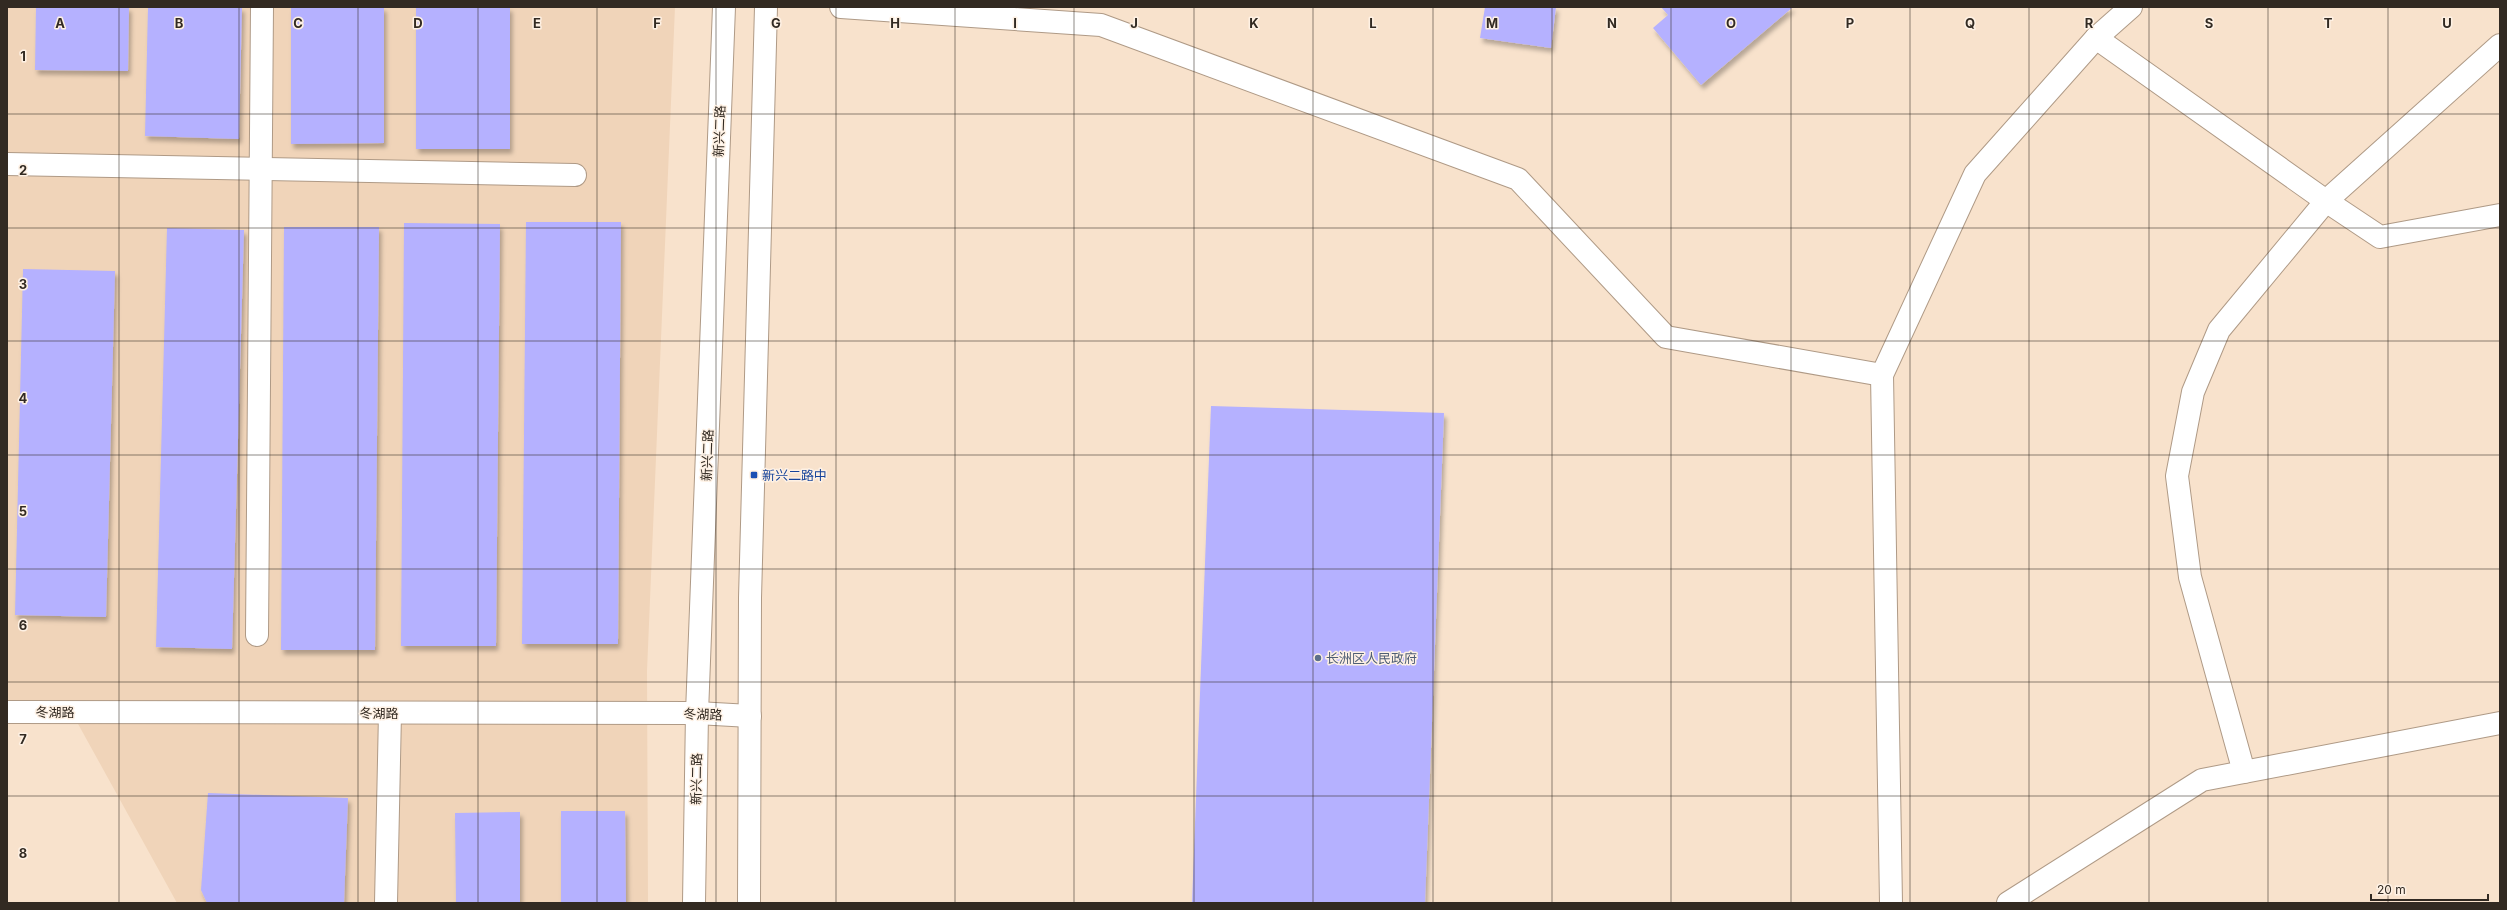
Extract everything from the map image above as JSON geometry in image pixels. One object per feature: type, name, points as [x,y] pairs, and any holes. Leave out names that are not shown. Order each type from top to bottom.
[{"type":"main road","points":[[257,635],[262,7]]},
{"type":"main road","name":"新兴二路","points":[[694,903],[697,714],[724,7]]},
{"type":"main road","points":[[749,903],[750,598],[766,7]]},
{"type":"main road","points":[[841,7],[1101,25],[1518,180],[1666,337],[1882,375]]},
{"type":"main road","points":[[1891,903],[1882,375],[1975,174],[2096,38],[2131,7]]},
{"type":"main road","points":[[2096,38],[2326,201],[2380,237],[2500,215]]},
{"type":"main road","points":[[2244,772],[2190,577],[2177,476],[2193,392],[2219,330],[2326,201],[2500,45]]},
{"type":"main road","points":[[7,164],[575,175]]},
{"type":"main road","name":"冬湖路","points":[[7,712],[697,714],[750,716]]},
{"type":"main road","points":[[386,903],[390,713]]},
{"type":"main road","points":[[2008,903],[2202,780],[2500,723]]},
{"type":"shaded area","points":[[7,7],[675,7],[647,671],[648,903],[177,903],[72,713],[7,712]]},
{"type":"building","points":[[36,7],[129,7],[128,71],[35,70]]},
{"type":"building","points":[[148,7],[242,7],[239,139],[145,136]]},
{"type":"building","points":[[291,7],[384,7],[384,143],[291,144]]},
{"type":"building","points":[[416,7],[510,7],[510,149],[416,149]]},
{"type":"building","points":[[1485,7],[1556,7],[1551,48],[1480,38]]},
{"type":"building","points":[[1661,7],[1793,7],[1701,85],[1653,28],[1668,15]]},
{"type":"building","points":[[526,222],[621,222],[618,644],[522,644]]},
{"type":"building","points":[[404,223],[500,224],[496,646],[401,646]]},
{"type":"building","points":[[284,227],[379,227],[375,650],[281,650]]},
{"type":"building","points":[[167,228],[244,230],[232,649],[156,647]]},
{"type":"building","points":[[23,269],[115,271],[106,617],[15,615]]},
{"type":"building","name":"长洲区人民政府","points":[[1211,406],[1444,413],[1425,903],[1192,903]]},
{"type":"building","points":[[208,793],[348,798],[344,903],[207,903],[201,890]]},
{"type":"building","points":[[561,811],[625,811],[626,903],[561,903]]},
{"type":"building","points":[[520,812],[520,903],[456,903],[455,813]]},
{"type":"place","name":"新兴二路中","points":[[754,475]]},
{"type":"place","name":"长洲区人民政府","points":[[1318,658]]}]
